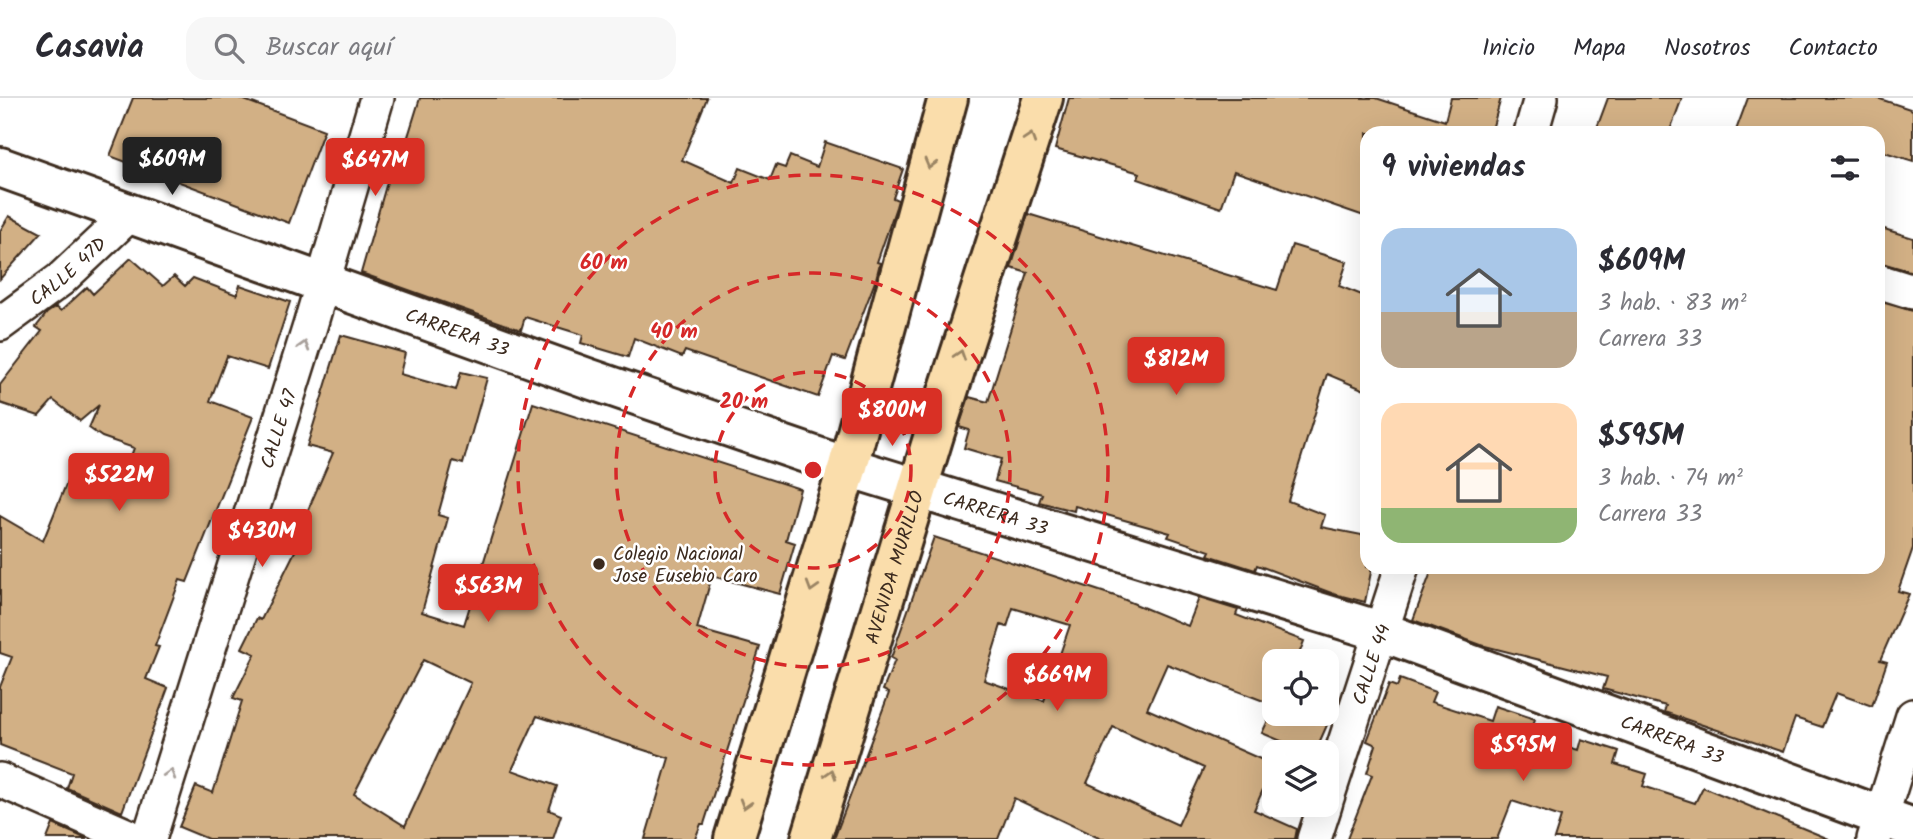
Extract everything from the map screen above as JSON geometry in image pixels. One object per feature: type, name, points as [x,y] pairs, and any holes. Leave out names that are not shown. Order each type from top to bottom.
[{"type":"main road","points":[[734,839],[848,466],[948,98]]},
{"type":"main road","name":"AVENIDA MURILLO","points":[[811,839],[919,486],[1043,98]]},
{"type":"street","name":"CALLE 47","points":[[149,839],[323,283],[377,98]]},
{"type":"street","points":[[1533,126],[1541,98]]},
{"type":"street","name":"CARRERA 33","points":[[0,167],[587,378],[848,466],[1383,632],[1889,828]]},
{"type":"street","name":"CALLE 47D","points":[[0,324],[61,280],[130,214]]},
{"type":"street","points":[[1885,283],[1913,292]]},
{"type":"street","name":"CALLE 44","points":[[1339,764],[1400,574]]},
{"type":"street","points":[[1889,828],[1913,716]]},
{"type":"street","points":[[0,780],[135,839]]},
{"type":"street","name":"CALLE 44","points":[[1314,839],[1321,817]]},
{"type":"building","points":[[133,98],[239,98],[324,130],[289,223],[110,156]]},
{"type":"building","points":[[420,98],[707,98],[682,160],[734,183],[740,168],[770,180],[776,165],[785,168],[790,156],[817,167],[825,142],[903,169],[893,198],[898,200],[877,262],[880,263],[876,279],[845,360],[833,356],[818,397],[685,351],[682,357],[634,338],[628,357],[581,343],[583,335],[525,317],[521,330],[361,273],[391,168],[384,166],[392,139],[406,143]]},
{"type":"building","points":[[1069,98],[1376,98],[1445,121],[1451,98],[1501,98],[1493,126],[1360,126],[1360,215],[1234,171],[1221,208],[1138,179],[1140,173],[1055,149]]},
{"type":"building","points":[[1608,98],[1682,98],[1672,126],[1598,126]]},
{"type":"building","points":[[1748,98],[1877,98],[1913,110],[1913,161],[1885,152],[1885,126],[1738,126]]},
{"type":"building","points":[[1028,214],[1277,290],[1292,245],[1347,262],[1339,286],[1360,294],[1360,388],[1327,374],[1288,501],[1325,515],[1321,527],[1360,535],[1360,574],[1371,574],[1365,602],[1334,594],[1257,565],[1255,570],[1208,555],[1210,551],[1168,537],[1170,533],[1075,506],[1074,511],[1039,502],[1042,494],[995,481],[1001,459],[964,448],[969,430],[959,427],[969,397],[988,402],[1028,273],[1011,268]]},
{"type":"building","points":[[9,216],[41,233],[0,279],[0,231]]},
{"type":"building","points":[[1885,229],[1913,238],[1913,272],[1885,264]]},
{"type":"building","points":[[131,258],[163,286],[174,276],[185,286],[193,278],[237,295],[240,285],[290,302],[268,369],[227,356],[210,401],[253,417],[187,582],[180,580],[155,646],[159,647],[146,679],[168,688],[122,812],[67,788],[72,773],[0,745],[0,687],[12,657],[0,653],[0,516],[43,541],[69,477],[116,495],[134,448],[102,437],[89,428],[99,405],[80,421],[53,400],[39,416],[0,403],[0,385],[42,331],[36,327],[47,313],[56,307],[61,311],[87,287],[93,294]]},
{"type":"building","points":[[1885,303],[1913,311],[1913,548],[1898,591],[1909,594],[1880,660],[1887,662],[1872,706],[1836,693],[1822,727],[1795,718],[1783,752],[1664,712],[1666,706],[1603,689],[1607,677],[1481,645],[1413,620],[1430,574],[1885,574]]},
{"type":"building","points":[[341,335],[405,353],[400,374],[456,390],[461,372],[487,378],[463,464],[453,461],[438,515],[448,518],[422,612],[464,625],[533,403],[800,489],[786,540],[795,543],[780,594],[712,576],[697,629],[760,647],[704,824],[701,824],[695,839],[645,839],[669,758],[537,716],[512,770],[557,786],[549,810],[561,815],[553,839],[208,839],[179,827],[196,786],[213,793],[242,701],[233,698],[255,654],[242,648],[257,618],[261,620],[310,521],[304,519],[333,453],[307,446]],"holes":[[[423,660],[471,683],[405,826],[354,794]]]},
{"type":"building","points":[[934,537],[1118,597],[1188,626],[1199,598],[1238,610],[1236,615],[1304,641],[1301,649],[1262,649],[1262,700],[1167,664],[1147,709],[1262,760],[1262,792],[1254,810],[1262,814],[1262,817],[1270,817],[1297,829],[1295,839],[1101,839],[1014,798],[998,839],[834,839],[889,693],[883,690],[895,660],[891,658]],"holes":[[[1013,608],[1070,625],[1044,701],[984,680],[1001,625],[1007,627]],[[1113,727],[1204,768],[1178,825],[1087,783]]]},
{"type":"building","points":[[1400,679],[1435,692],[1431,702],[1490,721],[1495,706],[1535,719],[1530,735],[1578,750],[1581,739],[1619,751],[1615,764],[1647,774],[1643,786],[1695,803],[1703,787],[1829,839],[1554,839],[1561,817],[1512,801],[1497,839],[1347,839],[1372,775],[1367,773],[1376,745],[1367,741],[1389,684],[1397,687]]},
{"type":"building","points":[[1265,726],[1327,726],[1320,740],[1279,740],[1262,733]]},
{"type":"building","points":[[53,824],[87,839],[47,839]]},
{"type":"place","name":"Colegio Nacional Jose Eusebio Caro","points":[[599,564]]}]
